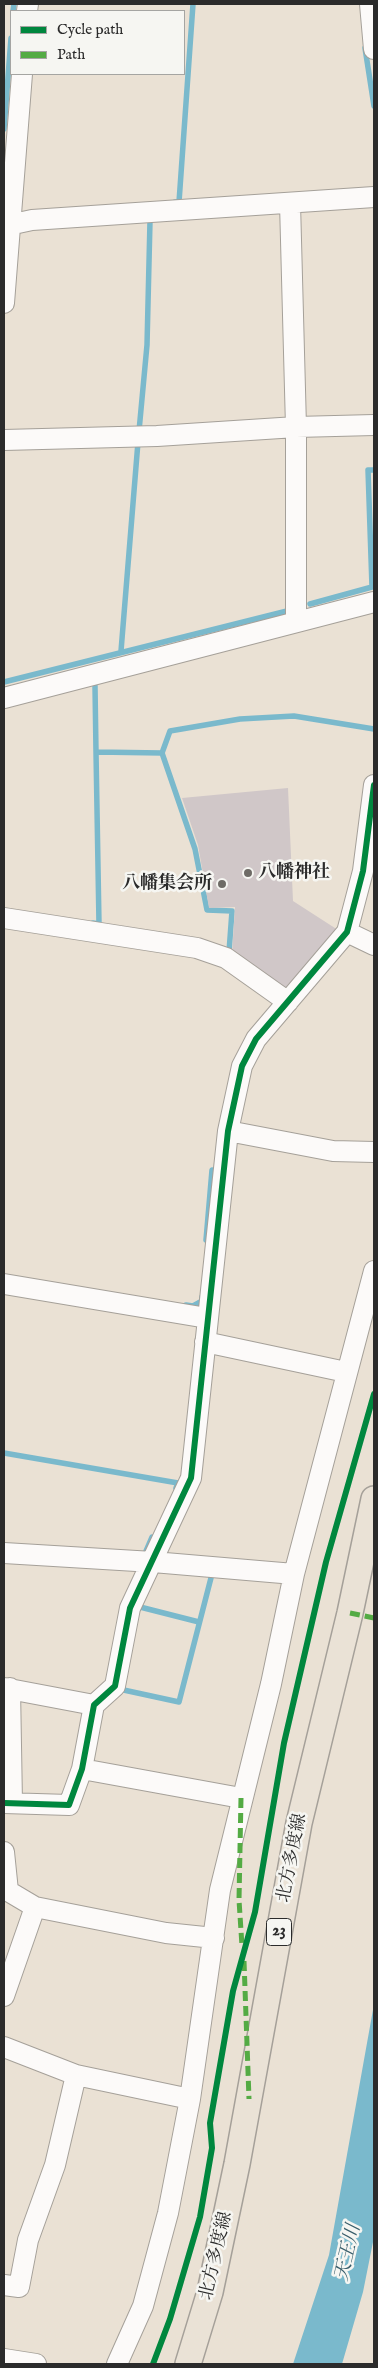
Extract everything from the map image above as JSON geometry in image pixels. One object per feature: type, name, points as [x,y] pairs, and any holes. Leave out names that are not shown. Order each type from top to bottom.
[{"type":"main road","name":"北方多度線","points":[[188,2364],[216,2264],[237,2164],[299,1823],[350,1613],[374,1499]]},
{"type":"street","points":[[370,4],[374,49]]},
{"type":"street","points":[[4,303],[7,225],[22,75]]},
{"type":"street","points":[[7,225],[32,220],[374,197]]},
{"type":"street","points":[[290,203],[296,427],[296,621]]},
{"type":"street","points":[[4,440],[157,436],[296,427],[374,425]]},
{"type":"street","points":[[4,698],[374,602]]},
{"type":"street","points":[[94,1705],[7,1688],[8,1803],[69,1805],[82,1769],[94,1705],[115,1686],[130,1608],[192,1478],[207,1318],[228,1131],[242,1066],[256,1039],[347,932],[363,871],[374,785]]},
{"type":"street","points":[[4,918],[197,948],[226,958],[288,1002]]},
{"type":"street","points":[[347,932],[374,945]]},
{"type":"street","points":[[228,1131],[333,1150],[374,1152]]},
{"type":"street","points":[[117,2364],[143,2306],[168,2213],[190,2099],[220,1890],[241,1798],[271,1684],[294,1574],[374,1271]]},
{"type":"street","points":[[4,1284],[207,1318]]},
{"type":"street","points":[[205,1342],[346,1372]]},
{"type":"street","points":[[4,1553],[153,1562],[294,1574]]},
{"type":"street","points":[[82,1769],[241,1798]]},
{"type":"street","points":[[4,1852],[8,1891],[35,1907],[166,1933],[214,1938]]},
{"type":"street","points":[[4,1996],[35,1907]]},
{"type":"street","points":[[4,2047],[76,2075],[190,2099]]},
{"type":"street","points":[[4,2285],[20,2287],[28,2240],[54,2165],[76,2075]]},
{"type":"street","points":[[4,2359],[36,2364]]},
{"type":"path","points":[[153,2364],[170,2319],[200,2217],[212,2148],[210,2123],[231,1999],[254,1912],[284,1744],[326,1562],[374,1394]]},
{"type":"water","name":"天王川","points":[[374,2004],[374,2237],[363,2292],[342,2364],[293,2364],[329,2255]]},
{"type":"building","name":"八幡神社","points":[[288,788],[293,901],[338,930],[284,992],[232,954],[235,907],[209,908],[198,845],[182,798]]},
{"type":"waterway","points":[[13,10],[14,4]]},
{"type":"waterway","points":[[175,202],[179,202],[193,4]]},
{"type":"waterway","points":[[365,48],[374,106]]},
{"type":"waterway","points":[[4,129],[10,51]]},
{"type":"waterway","points":[[139,431],[147,345],[150,221]]},
{"type":"waterway","points":[[121,651],[138,442]]},
{"type":"waterway","points":[[310,604],[372,587],[368,470],[374,470]]},
{"type":"waterway","points":[[4,682],[287,611]]},
{"type":"waterway","points":[[95,686],[96,752]]},
{"type":"waterway","points":[[93,923],[99,924],[96,752],[162,753],[170,731],[240,719],[294,716],[374,729]]},
{"type":"waterway","points":[[162,753],[195,849],[207,910],[232,911],[229,952]]},
{"type":"waterway","points":[[206,1240],[212,1170]]},
{"type":"waterway","points":[[186,1305],[193,1306],[202,1301],[202,1297]]},
{"type":"waterway","points":[[4,1453],[178,1483],[176,1488]]},
{"type":"waterway","points":[[146,1551],[152,1537]]},
{"type":"waterway","points":[[119,1689],[179,1702],[212,1574]]},
{"type":"waterway","points":[[140,1607],[199,1622]]},
{"type":"marked path","points":[[350,1613],[374,1618]]},
{"type":"marked path","points":[[241,1798],[239,1900],[242,1946]]},
{"type":"marked path","points":[[244,1961],[249,2099]]},
{"type":"cycle path","points":[[4,1803],[69,1805],[82,1769],[94,1705],[115,1686],[130,1608],[191,1478],[228,1131],[242,1066],[256,1039],[347,932],[363,871],[374,785]]},
{"type":"cycle path","points":[[153,2364],[170,2319],[200,2217],[212,2148],[210,2123],[233,1991],[255,1912],[284,1743],[326,1562],[374,1394]]},
{"type":"place","name":"八幡神社","points":[[248,873]]},
{"type":"place","name":"八幡集会所","points":[[222,884]]}]
